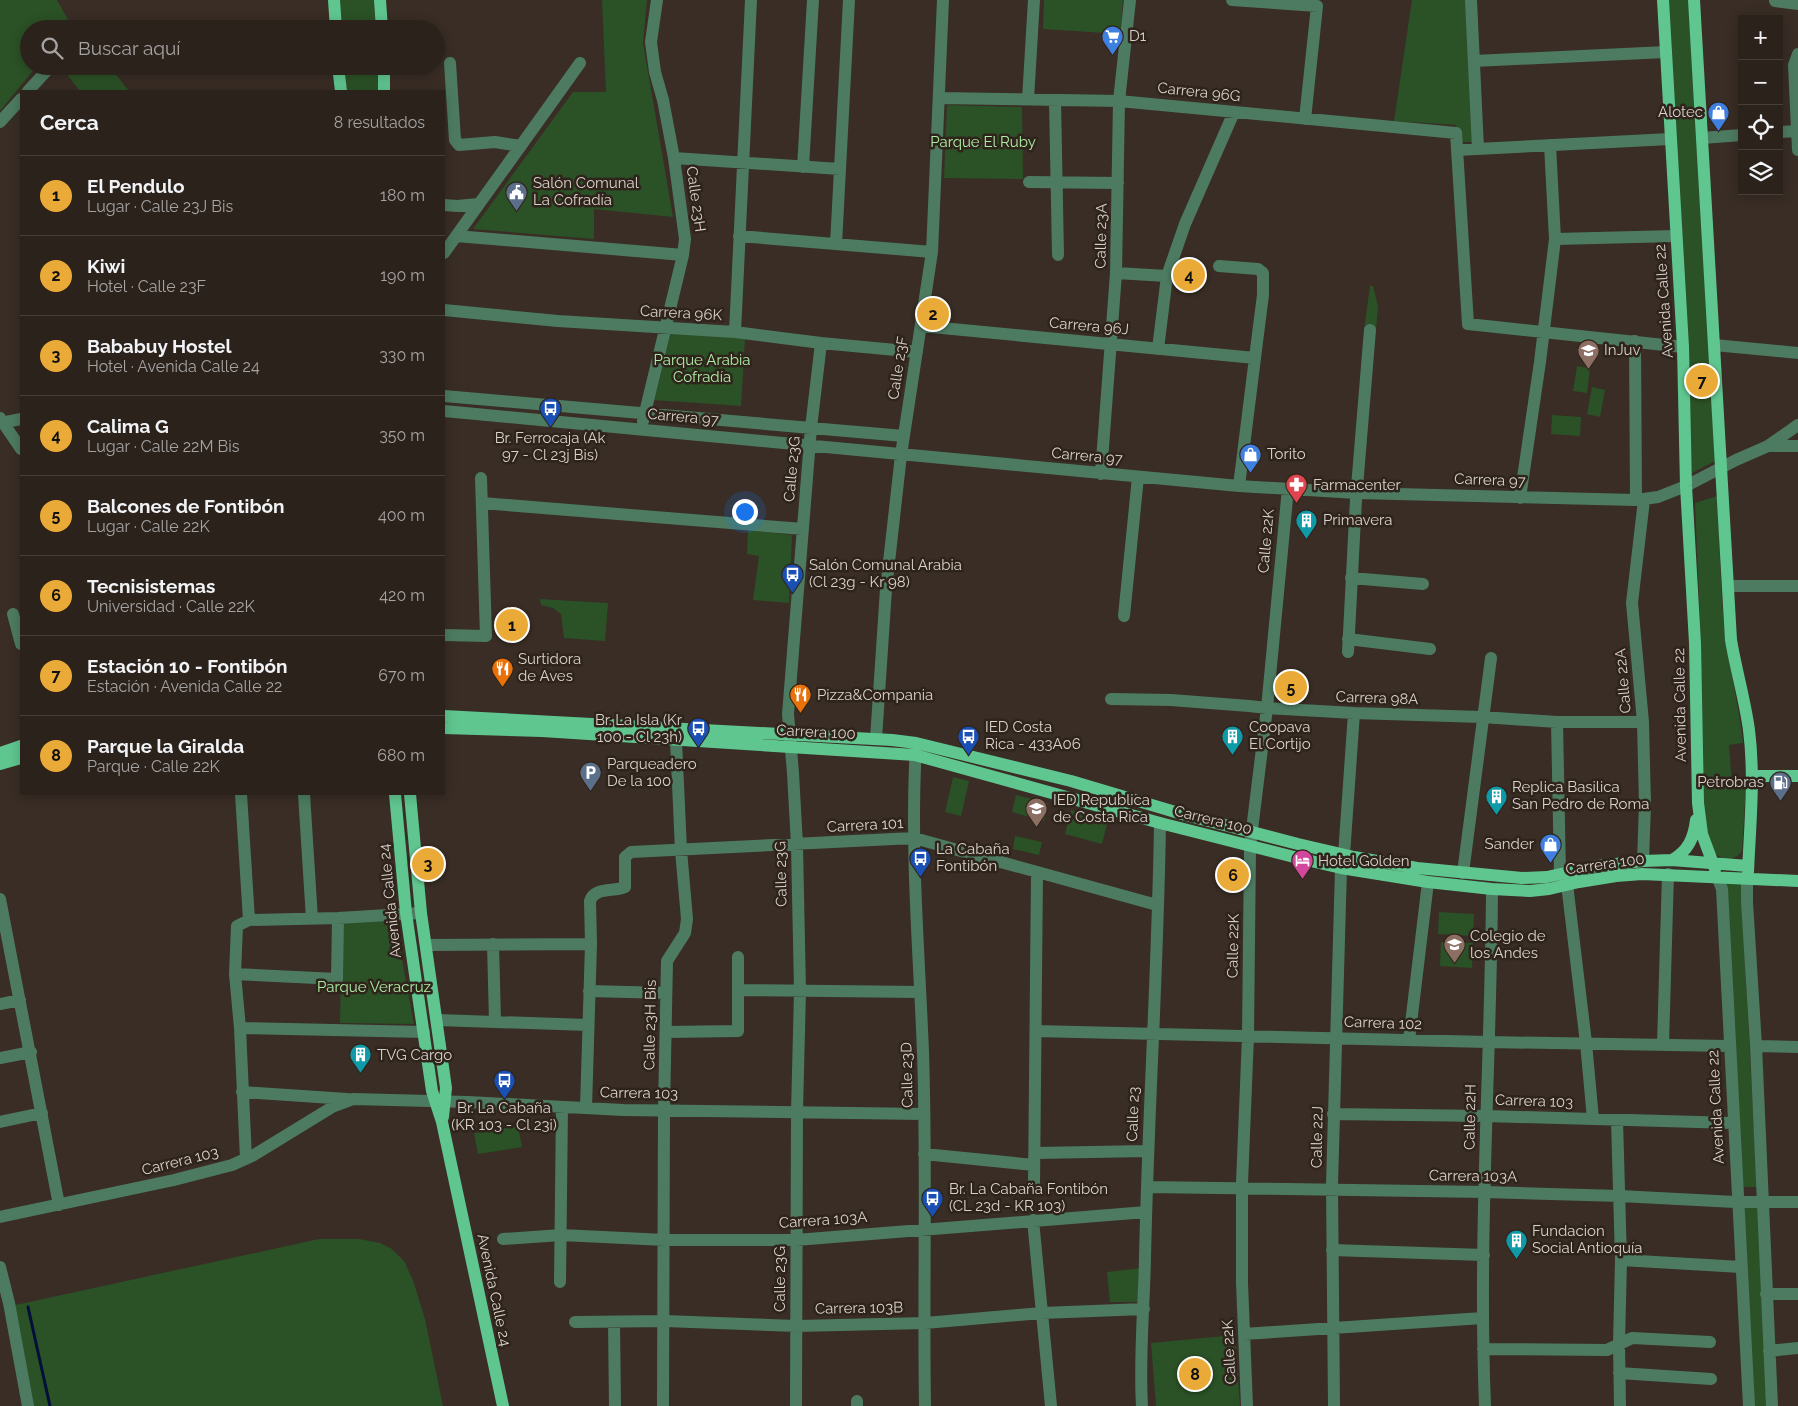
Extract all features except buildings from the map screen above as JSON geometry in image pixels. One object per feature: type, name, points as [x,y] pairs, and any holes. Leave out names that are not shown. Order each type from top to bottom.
[{"type":"main road","points":[[334,0],[335,20]]},
{"type":"main road","points":[[380,0],[381,20]]},
{"type":"main road","name":"Avenida Calle 22","points":[[1663,0],[1684,347],[1686,486],[1695,643],[1698,803],[1702,834],[1717,876]]},
{"type":"main road","points":[[1694,0],[1732,640],[1748,723],[1752,776],[1748,872]]},
{"type":"main road","points":[[339,75],[342,90]]},
{"type":"main road","points":[[384,75],[384,90]]},
{"type":"main road","name":"Carrera 100","points":[[445,716],[550,721],[790,741],[916,749],[1160,823],[1341,868],[1428,882],[1530,891],[1549,889],[1563,880],[1597,866],[1672,860],[1712,863],[1798,881]]},
{"type":"main road","name":"Carrera 100","points":[[445,728],[542,731],[676,740],[876,740],[1071,781],[1251,832],[1344,855],[1417,868],[1563,880],[1668,874],[1717,876],[1748,872]]},
{"type":"main road","points":[[0,753],[20,746]]},
{"type":"main road","points":[[0,764],[20,758]]},
{"type":"main road","points":[[1752,776],[1798,776]]},
{"type":"main road","name":"Avenida Calle 24","points":[[395,795],[406,913],[432,1091],[440,1102]]},
{"type":"main road","name":"Avenida Calle 24","points":[[410,795],[421,913],[446,1088],[440,1102],[442,1122],[502,1406]]},
{"type":"main road","points":[[1672,860],[1685,851],[1693,838],[1698,803]]},
{"type":"street","name":"Calle 23H","points":[[641,429],[684,255],[685,239],[674,158],[655,72],[651,42],[657,0]]},
{"type":"street","points":[[734,332],[751,0]]},
{"type":"street","points":[[803,167],[814,0]]},
{"type":"street","points":[[836,244],[849,0]]},
{"type":"street","name":"Calle 23F","points":[[876,740],[886,589],[901,455],[932,252],[943,0]]},
{"type":"street","points":[[1028,99],[1034,0]]},
{"type":"street","name":"Calle 23A","points":[[1102,474],[1116,273],[1119,101],[1130,0]]},
{"type":"street","points":[[1232,0],[1274,1],[1315,5],[1317,8],[1305,119]]},
{"type":"street","points":[[1471,0],[1478,149]]},
{"type":"street","points":[[1775,1],[1798,4]]},
{"type":"street","points":[[1474,61],[1666,52]]},
{"type":"street","points":[[1798,54],[1794,65],[1798,150]]},
{"type":"street","points":[[450,63],[455,140],[457,143],[460,145],[495,142],[521,146]]},
{"type":"street","points":[[445,252],[580,63]]},
{"type":"street","points":[[29,90],[43,75]]},
{"type":"street","name":"Carrera 96G","points":[[939,98],[1119,101],[1456,133],[1457,150]]},
{"type":"street","points":[[0,122],[20,100]]},
{"type":"street","points":[[1055,100],[1058,255]]},
{"type":"street","points":[[1158,349],[1167,276],[1185,224],[1234,112]]},
{"type":"street","points":[[1783,132],[1797,131]]},
{"type":"street","points":[[1702,138],[1738,135]]},
{"type":"street","points":[[1670,139],[1457,150],[1468,324],[1684,347]]},
{"type":"street","points":[[1520,498],[1544,332],[1555,239],[1550,145]]},
{"type":"street","points":[[674,158],[840,169]]},
{"type":"street","points":[[1029,182],[1118,183]]},
{"type":"street","points":[[445,205],[479,204]]},
{"type":"street","points":[[456,236],[684,255]]},
{"type":"street","points":[[739,236],[932,252]]},
{"type":"street","points":[[1555,239],[1676,236]]},
{"type":"street","points":[[1218,266],[1258,269],[1263,272],[1263,295],[1239,486]]},
{"type":"street","points":[[1116,273],[1167,276]]},
{"type":"street","name":"Carrera 96K","points":[[445,310],[558,321],[734,332],[821,344],[917,352]]},
{"type":"street","name":"Carrera 96J","points":[[921,326],[1255,358]]},
{"type":"street","points":[[1370,330],[1351,578],[1348,646],[1430,649]]},
{"type":"street","name":"Calle 22A","points":[[1635,342],[1640,500],[1632,603],[1642,722],[1645,804],[1643,861]]},
{"type":"street","name":"Calle 23G","points":[[796,1406],[797,1112],[800,991],[797,845],[788,702],[811,428],[821,344]]},
{"type":"street","points":[[1714,346],[1798,353]]},
{"type":"street","name":"Carrera 97","points":[[445,396],[904,436]]},
{"type":"street","name":"Carrera 97","points":[[445,411],[1239,486],[1357,493],[1640,500],[1658,497],[1686,486],[1768,446],[1798,425]]},
{"type":"street","points":[[20,419],[1,421],[20,448]]},
{"type":"street","points":[[1768,446],[1798,446]]},
{"type":"street","points":[[1124,616],[1138,477]]},
{"type":"street","points":[[445,635],[486,636],[482,478]]},
{"type":"street","name":"Calle 22K","points":[[1247,1406],[1242,1282],[1242,1188],[1248,1036],[1250,846],[1267,708],[1288,488]]},
{"type":"street","points":[[482,503],[803,529]]},
{"type":"street","points":[[1351,578],[1423,584]]},
{"type":"street","points":[[1728,586],[1798,586]]},
{"type":"street","points":[[0,618],[17,613],[20,636]]},
{"type":"street","points":[[1462,873],[1491,658]]},
{"type":"street","name":"Carrera 98A","points":[[1111,699],[1171,700],[1354,714],[1482,717],[1557,722],[1642,722]]},
{"type":"street","points":[[1344,855],[1354,714]]},
{"type":"street","points":[[1557,722],[1563,880],[1586,1043],[1592,1119]]},
{"type":"street","name":"Calle 23H Bis","points":[[663,1406],[665,1321],[664,1110],[667,961],[685,933],[686,919],[676,740]]},
{"type":"street","name":"Calle 23D","points":[[916,749],[914,838],[924,1114],[925,1406]]},
{"type":"street","points":[[241,795],[244,923]]},
{"type":"street","points":[[304,795],[312,919]]},
{"type":"street","name":"Calle 23","points":[[1142,1406],[1140,1367],[1144,1309],[1160,823]]},
{"type":"street","name":"Carrera 101","points":[[591,944],[591,897],[595,892],[625,887],[625,857],[631,852],[914,838],[1157,905]]},
{"type":"street","name":"Calle 22J","points":[[1334,1406],[1332,1190],[1341,868]]},
{"type":"street","points":[[1748,872],[1748,919],[1756,1046],[1772,1406]]},
{"type":"street","points":[[1034,1186],[1037,873]]},
{"type":"street","points":[[1663,1044],[1668,874]]},
{"type":"street","name":"Avenida Calle 22","points":[[1717,876],[1722,889],[1749,1406]]},
{"type":"street","points":[[1409,1040],[1428,882]]},
{"type":"street","name":"Calle 22H","points":[[1485,1406],[1482,1318],[1492,889]]},
{"type":"street","points":[[0,899],[5,942],[31,1052],[59,1205]]},
{"type":"street","points":[[246,1160],[240,1028],[235,974],[236,928],[244,923],[421,913]]},
{"type":"street","points":[[235,974],[337,978],[338,918]]},
{"type":"street","points":[[493,944],[495,1021]]},
{"type":"street","points":[[426,945],[591,944],[586,1108]]},
{"type":"street","points":[[666,1032],[738,1031],[740,1029],[738,957]]},
{"type":"street","points":[[738,990],[920,992]]},
{"type":"street","points":[[589,991],[666,993]]},
{"type":"street","points":[[0,1004],[20,1000]]},
{"type":"street","points":[[437,1020],[588,1025]]},
{"type":"street","points":[[240,1028],[424,1032]]},
{"type":"street","name":"Carrera 102","points":[[1036,1030],[1488,1042],[1729,1046]]},
{"type":"street","points":[[1756,1046],[1798,1047]]},
{"type":"street","points":[[0,1058],[31,1052]]},
{"type":"street","name":"Carrera 103","points":[[242,1092],[353,1099],[586,1108],[924,1114]]},
{"type":"street","name":"Carrera 103","points":[[0,1217],[206,1172],[246,1160],[334,1106],[353,1099]]},
{"type":"street","points":[[560,1282],[562,1107]]},
{"type":"street","points":[[0,1122],[42,1112]]},
{"type":"street","name":"Carrera 103","points":[[1334,1114],[1733,1123]]},
{"type":"street","points":[[1617,1120],[1621,1260],[1620,1406]]},
{"type":"street","points":[[924,1154],[1034,1159],[1148,1151]]},
{"type":"street","name":"Carrera 103A","points":[[1147,1188],[1485,1192],[1738,1202],[1798,1202]]},
{"type":"street","name":"Carrera 103A","points":[[502,1239],[561,1235],[665,1240],[796,1240],[1146,1212]]},
{"type":"street","points":[[1033,1220],[1051,1406]]},
{"type":"street","points":[[1332,1250],[1484,1255]]},
{"type":"street","points":[[1621,1260],[1741,1266]]},
{"type":"street","points":[[0,1267],[9,1303],[28,1406]]},
{"type":"street","points":[[1766,1294],[1798,1294]]},
{"type":"street","name":"Carrera 103B","points":[[575,1322],[665,1321],[796,1326],[925,1323],[1042,1313],[1144,1309]]},
{"type":"street","points":[[1244,1334],[1482,1318]]},
{"type":"street","points":[[614,1322],[615,1406]]},
{"type":"street","points":[[1483,1349],[1607,1350],[1632,1338],[1710,1342]]},
{"type":"street","points":[[1769,1351],[1798,1348]]},
{"type":"street","points":[[1620,1373],[1711,1379]]},
{"type":"green space","points":[[0,0],[57,0],[68,20],[20,20],[20,75],[30,75],[0,111]]},
{"type":"green space","points":[[339,0],[374,0],[375,20],[340,20]]},
{"type":"green space","points":[[602,0],[647,0],[643,43],[673,217],[594,209],[594,239],[473,229],[573,92],[606,92]]},
{"type":"green space","points":[[1044,0],[1123,0],[1120,34],[1043,29]]},
{"type":"green space","points":[[1412,0],[1466,0],[1472,142],[1461,142],[1456,125],[1394,121]]},
{"type":"green space","points":[[1667,0],[1690,0],[1715,461],[1692,473]]},
{"type":"green space","points":[[67,75],[116,75],[128,90],[79,90]]},
{"type":"green space","points":[[345,75],[378,75],[378,90],[347,90]]},
{"type":"green space","name":"Parque El Ruby","points":[[947,105],[1022,107],[1023,179],[944,178]]},
{"type":"green space","points":[[1370,286],[1373,286],[1378,306],[1376,331],[1364,330]]},
{"type":"green space","name":"Parque Arabia Cofradía","points":[[668,333],[745,338],[741,406],[653,400]]},
{"type":"green space","points":[[1577,366],[1590,368],[1587,393],[1573,391]]},
{"type":"green space","points":[[1592,387],[1605,390],[1600,417],[1587,414]]},
{"type":"green space","points":[[1552,415],[1581,417],[1580,436],[1551,434]]},
{"type":"green space","points":[[1717,496],[1725,634],[1743,743],[1729,745],[1732,786],[1746,786],[1742,851],[1733,858],[1715,854],[1704,822],[1700,624],[1695,503]]},
{"type":"green space","points":[[748,530],[792,535],[789,603],[753,600],[759,556],[747,554]]},
{"type":"green space","points":[[540,599],[608,603],[605,641],[564,638],[561,614],[553,608],[541,605]]},
{"type":"green space","points":[[953,777],[969,781],[961,816],[945,812]]},
{"type":"green space","points":[[1016,795],[1048,803],[1044,821],[1012,812]]},
{"type":"green space","points":[[1071,810],[1108,820],[1102,844],[1065,834]]},
{"type":"green space","points":[[1015,836],[1042,842],[1039,855],[1013,849]]},
{"type":"green space","points":[[1725,884],[1741,884],[1757,1187],[1740,1187]]},
{"type":"green space","points":[[1439,912],[1474,914],[1473,936],[1438,934]]},
{"type":"green space","name":"Parque Veracruz","points":[[394,916],[414,1024],[340,1023],[342,922]]},
{"type":"green space","points":[[1441,942],[1473,943],[1472,968],[1440,966]]},
{"type":"green space","points":[[518,1126],[522,1147],[478,1154],[474,1133]]},
{"type":"green space","points":[[1741,1205],[1758,1205],[1767,1406],[1753,1406]]},
{"type":"green space","points":[[319,1239],[359,1239],[380,1243],[392,1249],[404,1261],[413,1280],[425,1319],[443,1406],[33,1406],[11,1306]]},
{"type":"green space","points":[[1142,1268],[1140,1302],[1110,1302],[1107,1272]]},
{"type":"green space","points":[[1235,1335],[1240,1406],[1156,1406],[1151,1343]]},
{"type":"waterway","points":[[28,1307],[50,1406]]},
{"type":"place","name":"D1","points":[[1113,55]]},
{"type":"place","name":"Alotec","points":[[1719,131]]},
{"type":"place","name":"Salón Comunal La Cofradía","points":[[517,211]]},
{"type":"place","name":"Calima G","points":[[1189,275]]},
{"type":"place","name":"Kiwi","points":[[933,314]]},
{"type":"place","name":"InJuv","points":[[1588,369]]},
{"type":"place","name":"Estación 10 - Fontibón","points":[[1702,381]]},
{"type":"place","name":"Br. Ferrocaja (Ak 97 - Cl 23j Bis)","points":[[550,428]]},
{"type":"place","name":"Torito","points":[[1251,473]]},
{"type":"place","name":"Farmacenter","points":[[1297,504]]},
{"type":"place","name":"Primavera","points":[[1307,539]]},
{"type":"place","name":"Salón Comunal Arabia (Cl 23g - Kr 98)","points":[[793,593]]},
{"type":"place","name":"El Pendulo","points":[[512,625]]},
{"type":"place","name":"Surtidora de Aves","points":[[502,687]]},
{"type":"place","name":"Balcones de Fontibón","points":[[1291,687]]},
{"type":"place","name":"Pizza&Compania","points":[[801,714]]},
{"type":"place","name":"Br. La Isla (Kr 100 - Cl 23h)","points":[[698,748]]},
{"type":"place","name":"IED Costa Rica - 433A06","points":[[969,755]]},
{"type":"place","name":"Coopava El Cortijo","points":[[1233,755]]},
{"type":"place","name":"Parqueadero De la 100","points":[[591,792]]},
{"type":"place","name":"Petrobras","points":[[1780,801]]},
{"type":"place","name":"Replica Basilica San Pedro de Roma","points":[[1496,815]]},
{"type":"place","name":"IED Republica de Costa Rica","points":[[1037,828]]},
{"type":"place","name":"Sander","points":[[1550,863]]},
{"type":"place","name":"Bababuy Hostel","points":[[428,864]]},
{"type":"place","name":"Tecnisistemas","points":[[1233,875]]},
{"type":"place","name":"La Cabaña Fontibón","points":[[920,877]]},
{"type":"place","name":"Hotel Golden","points":[[1302,880]]},
{"type":"place","name":"Colegio de los Andes","points":[[1454,964]]},
{"type":"place","name":"TVG Cargo","points":[[361,1074]]},
{"type":"place","name":"Br. La Cabaña (KR 103 - Cl 23i)","points":[[504,1099]]},
{"type":"place","name":"Br. La Cabaña Fontibón (CL 23d - KR 103)","points":[[933,1217]]},
{"type":"place","name":"Fundacion Social Antioquía","points":[[1516,1259]]},
{"type":"place","name":"Parque la Giralda","points":[[1195,1374]]}]
